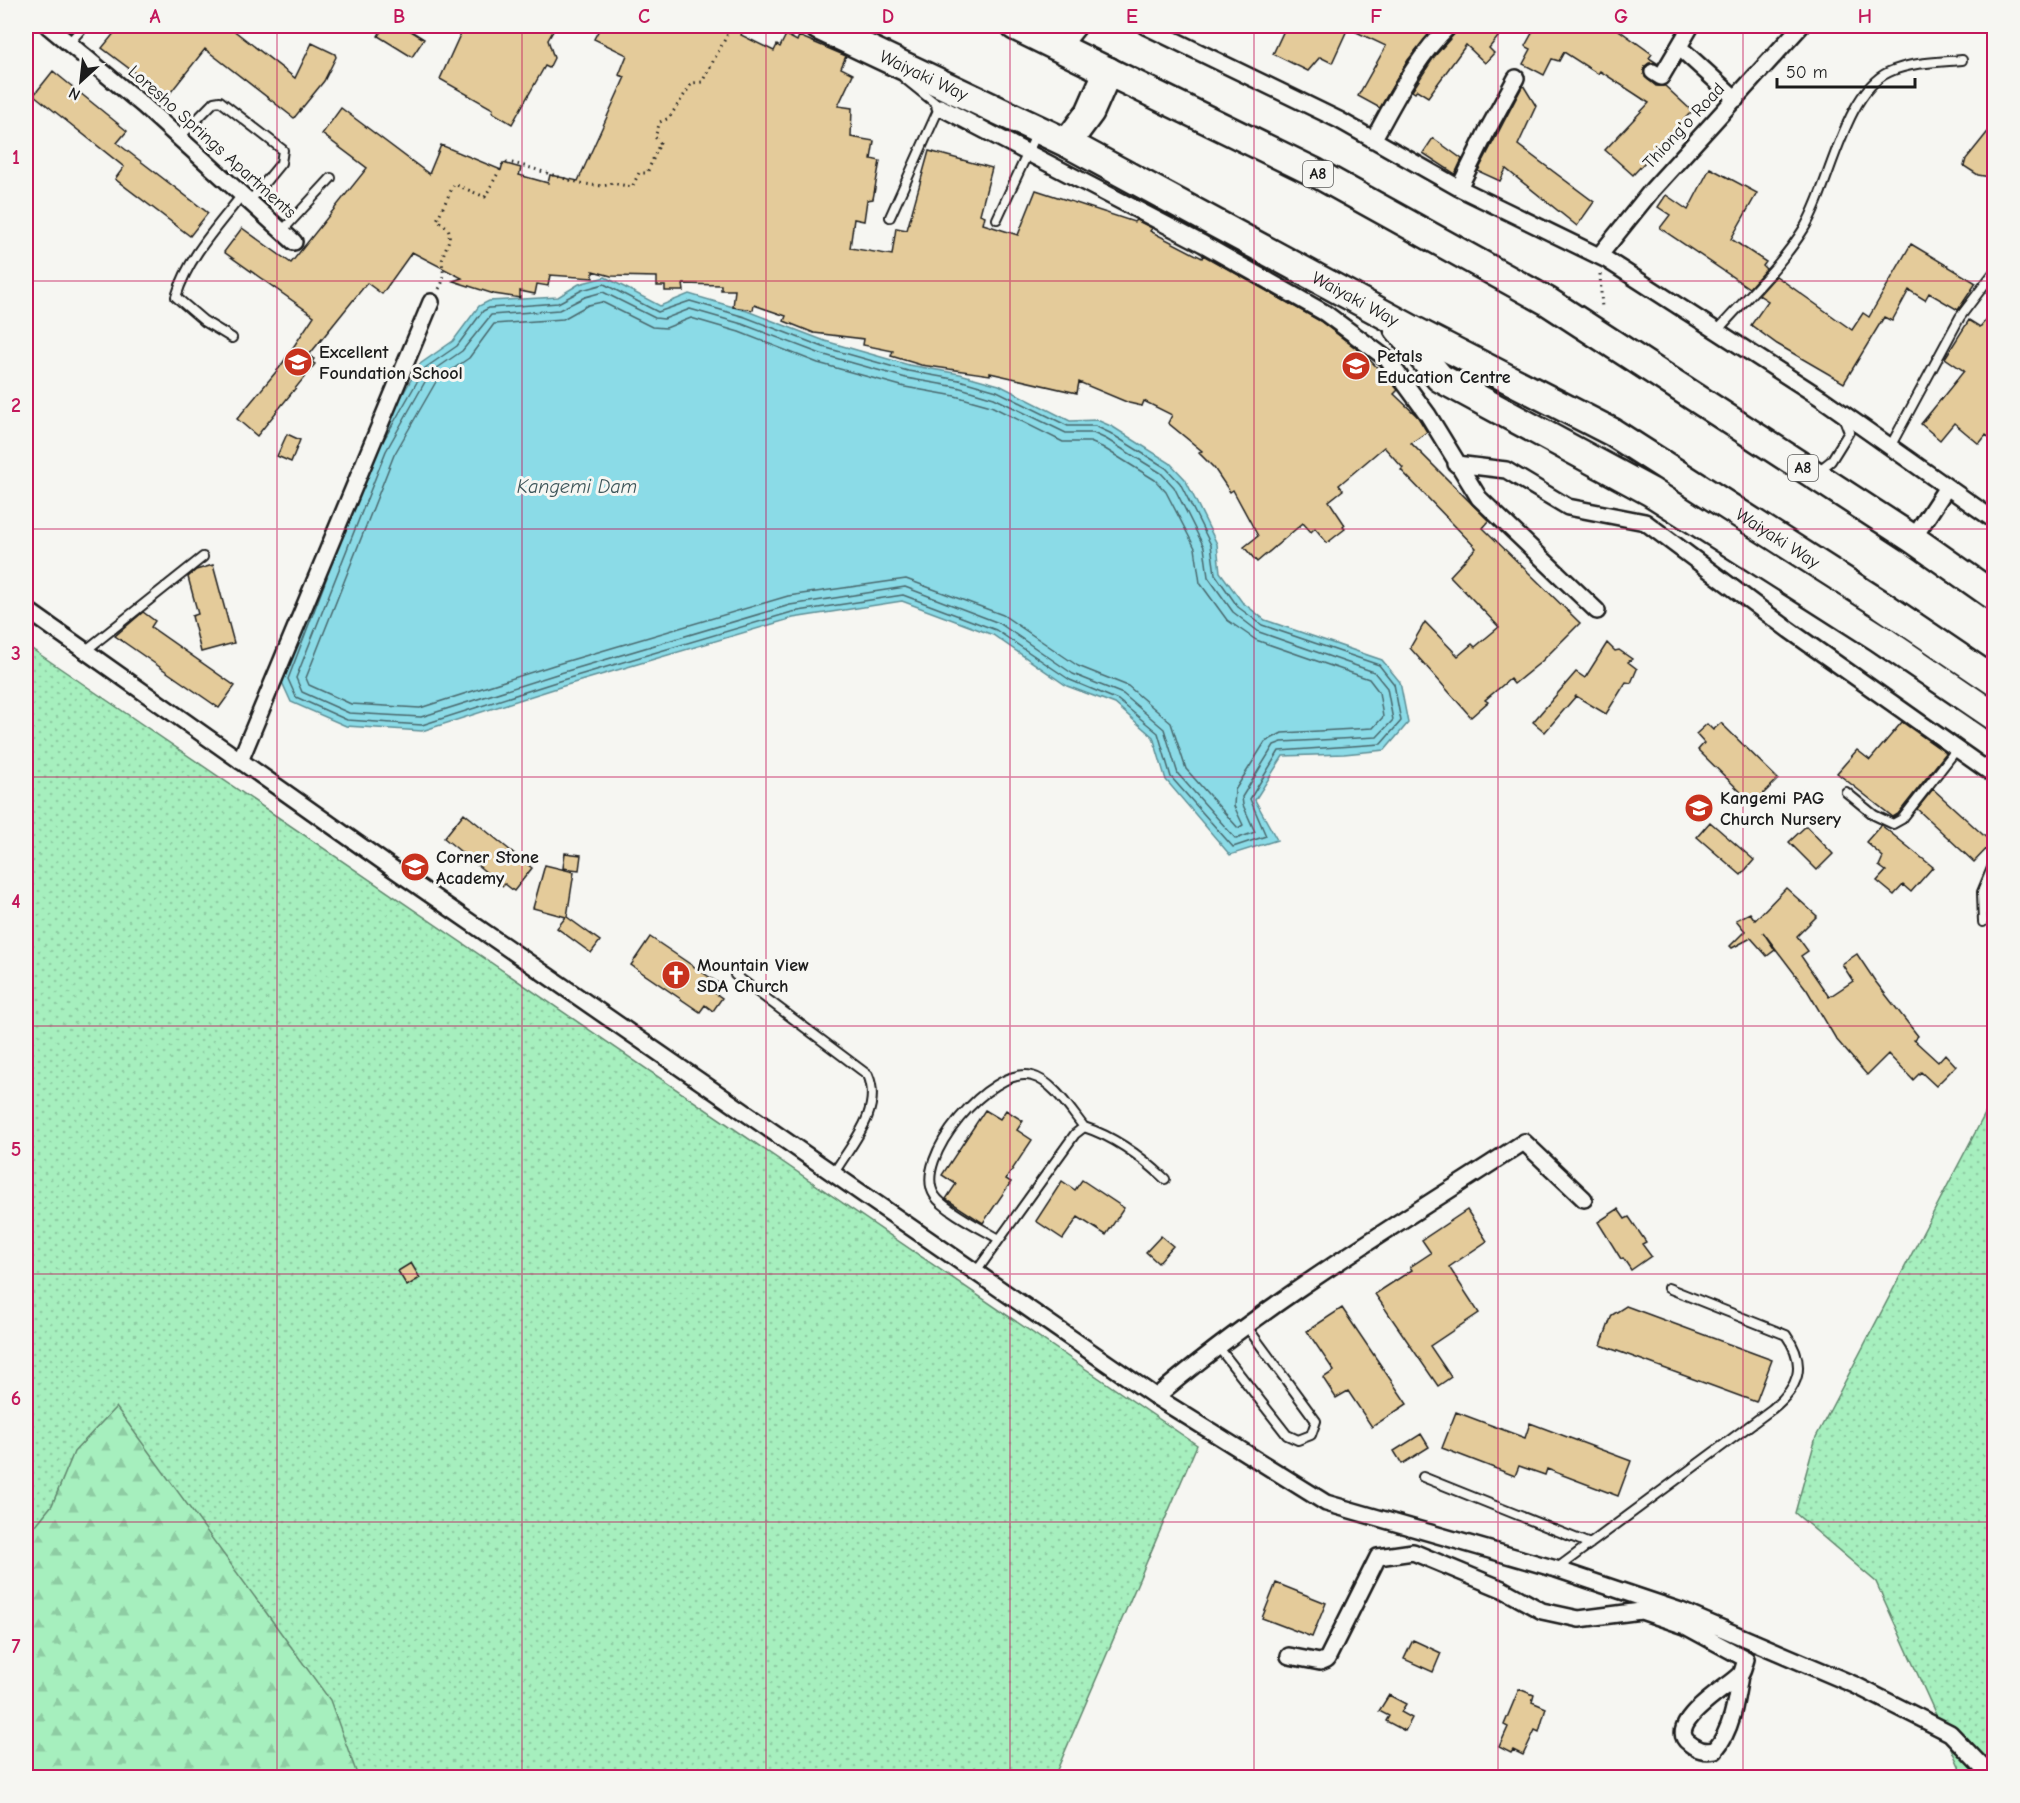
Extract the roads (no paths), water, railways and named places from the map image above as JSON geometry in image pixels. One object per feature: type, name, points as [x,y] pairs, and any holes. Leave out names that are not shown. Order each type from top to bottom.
[{"type":"highway","name":"Waiyaki Way","points":[[819,26],[883,56],[944,98],[1033,141],[1067,144],[1389,317],[1612,432],[1882,605],[1995,681]]},
{"type":"highway","name":"A8","points":[[1014,26],[1062,47],[1316,173],[1547,301],[1912,539],[1995,596]]},
{"type":"highway","points":[[1067,144],[1090,112],[1108,70]]},
{"type":"highway","points":[[1389,317],[1440,378],[1651,492],[1878,637],[1995,716]]},
{"type":"street","name":"Loresho Springs Apartments","points":[[48,26],[179,138],[294,242]]},
{"type":"street","points":[[1062,47],[1079,26]]},
{"type":"street","points":[[1144,26],[1339,120],[1460,188],[1599,256],[1840,411],[1995,520]]},
{"type":"street","points":[[1373,140],[1413,71],[1435,39],[1449,26]]},
{"type":"street","points":[[1653,72],[1661,77],[1691,26]]},
{"type":"street","name":"Thiong'o Road","points":[[1599,256],[1652,190],[1801,26]]},
{"type":"street","points":[[1679,47],[1737,99]]},
{"type":"street","points":[[1460,188],[1516,78]]},
{"type":"street","points":[[1033,141],[1203,244],[1325,313],[1388,359],[1428,415],[1479,498],[1598,611]]},
{"type":"street","points":[[240,761],[431,302]]},
{"type":"street","points":[[1456,464],[1506,470],[1568,507],[1645,522],[1789,630],[1995,776]]},
{"type":"street","points":[[1912,539],[1947,487]]},
{"type":"street","points":[[26,609],[240,761],[1156,1397],[1326,1503],[1556,1569],[1643,1606],[1746,1659],[1740,1675],[1736,1705],[1721,1743],[1715,1750],[1704,1751],[1685,1740],[1683,1734],[1688,1719],[1740,1675]]},
{"type":"street","points":[[1156,1397],[1247,1327],[1308,1284],[1524,1142],[1584,1199]]},
{"type":"street","points":[[1289,1656],[1320,1662],[1327,1659],[1378,1557],[1413,1552],[1502,1589],[1542,1611],[1579,1619],[1643,1606],[1681,1611],[1855,1685],[1950,1733],[1968,1749],[1993,1778]]},
{"type":"lane","points":[[69,43],[84,26]]},
{"type":"lane","points":[[1716,332],[1803,231],[1819,199],[1853,113],[1875,84],[1888,72],[1908,66],[1962,60]]},
{"type":"lane","points":[[891,217],[944,98]]},
{"type":"lane","points":[[179,138],[214,102],[220,100],[283,150],[281,163],[245,198],[192,260],[183,274],[177,297],[204,321],[232,338]]},
{"type":"lane","points":[[997,219],[1033,141]]},
{"type":"lane","points":[[282,231],[331,178]]},
{"type":"lane","points":[[1891,445],[1960,317],[1995,272]]},
{"type":"lane","points":[[1814,475],[1831,461],[1849,432],[1840,411]]},
{"type":"lane","points":[[85,651],[203,557]]},
{"type":"lane","points":[[1846,792],[1874,815],[1893,824],[1902,819],[1957,749]]},
{"type":"lane","points":[[1983,922],[1982,892],[1995,863]]},
{"type":"lane","points":[[735,975],[868,1075],[873,1087],[874,1100],[869,1115],[834,1173]]},
{"type":"lane","points":[[999,1239],[956,1213],[934,1196],[930,1177],[934,1160],[960,1114],[994,1087],[1013,1077],[1031,1075],[1045,1082],[1083,1127],[1114,1140],[1143,1159],[1166,1179]]},
{"type":"lane","points":[[976,1272],[1075,1134],[1083,1127]]},
{"type":"lane","points":[[1556,1569],[1772,1409],[1790,1394],[1795,1384],[1798,1365],[1792,1344],[1786,1335],[1668,1288]]},
{"type":"lane","points":[[1219,1348],[1287,1435],[1298,1440],[1311,1435],[1316,1421],[1247,1327]]},
{"type":"lane","points":[[1423,1477],[1590,1544]]},
{"type":"water","name":"Kangemi Dam","points":[[605,277],[660,306],[689,294],[747,311],[825,341],[909,365],[960,374],[999,385],[1070,421],[1097,420],[1113,427],[1170,463],[1185,479],[1217,544],[1220,572],[1242,602],[1265,620],[1382,660],[1400,682],[1408,723],[1385,750],[1283,756],[1255,800],[1277,840],[1230,855],[1166,780],[1153,737],[1115,704],[1067,686],[993,635],[902,601],[793,618],[560,687],[422,731],[346,726],[291,702],[281,680],[374,445],[420,364],[453,341],[479,306],[489,301],[558,297],[579,284]]},
{"type":"place","name":"Excellent Foundation School","points":[[298,362]]},
{"type":"place","name":"Petals Education Centre","points":[[1356,366]]},
{"type":"place","name":"Kangemi PAG Church Nursery","points":[[1699,808]]},
{"type":"place","name":"Corner Stone Academy","points":[[415,867]]},
{"type":"place","name":"Mountain View SDA Church","points":[[676,975]]}]
